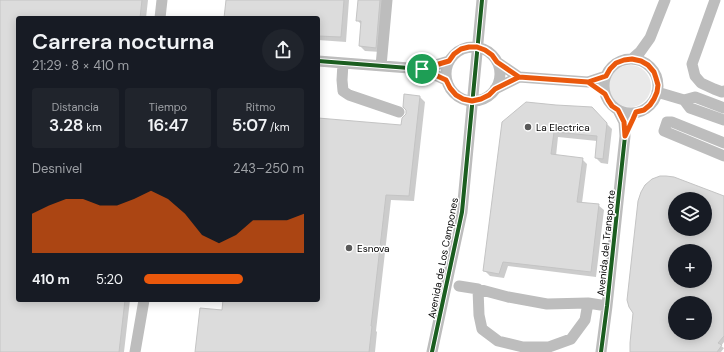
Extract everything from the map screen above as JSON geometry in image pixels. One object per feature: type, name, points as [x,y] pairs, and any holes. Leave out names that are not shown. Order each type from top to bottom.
[{"type":"street","points":[[160,16],[162,0]]},
{"type":"street","points":[[381,66],[387,0]]},
{"type":"street","name":"Avenida de Los Campones","points":[[432,352],[462,212],[482,0]]},
{"type":"street","points":[[632,59],[640,52],[650,38],[665,0]]},
{"type":"street","points":[[715,0],[692,64],[694,76],[701,84],[722,92],[724,91]]},
{"type":"street","points":[[650,38],[649,54],[658,85],[654,99],[644,110],[636,112],[624,112],[612,106],[605,94],[604,85],[606,76],[616,63],[632,59],[641,61],[648,65],[654,72]]},
{"type":"street","points":[[495,89],[499,80],[500,71],[497,62],[492,55],[477,47],[461,49],[454,54],[447,67],[446,80],[456,95],[463,99],[472,101],[481,99],[489,95],[495,89],[519,77]]},
{"type":"street","points":[[320,61],[422,69],[446,80]]},
{"type":"street","points":[[422,69],[449,61]]},
{"type":"street","points":[[497,62],[519,77],[588,82],[606,76]]},
{"type":"street","points":[[343,63],[342,80],[344,91],[349,95],[399,112]]},
{"type":"street","points":[[588,82],[605,94]]},
{"type":"street","points":[[657,92],[684,100],[695,97],[724,108]]},
{"type":"street","points":[[684,100],[690,108],[724,120]]},
{"type":"street","points":[[618,110],[624,122],[625,136]]},
{"type":"street","points":[[625,136],[636,112]]},
{"type":"street","points":[[724,144],[672,122],[667,122],[664,131],[724,156]]},
{"type":"street","name":"Avenida del Transporte","points":[[601,352],[625,136]]},
{"type":"street","points":[[459,286],[547,304],[588,303],[607,306]]},
{"type":"street","points":[[478,289],[479,316],[482,329],[498,341],[523,347],[549,347],[571,339],[585,320],[588,303]]},
{"type":"street","points":[[135,352],[144,302]]},
{"type":"shaded area","points":[[626,65],[634,65],[642,68],[648,74],[651,86],[648,98],[642,104],[634,107],[626,107],[618,104],[612,98],[609,90],[609,82],[612,74],[618,68]]},
{"type":"building","points":[[0,0],[142,0],[140,16],[16,16],[16,302],[125,302],[119,352],[0,352]]},
{"type":"building","points":[[226,0],[344,0],[341,37],[320,36],[320,16],[224,16]]},
{"type":"building","points":[[358,0],[380,0],[376,48],[359,46],[361,21],[356,21]]},
{"type":"building","name":"Esnova","points":[[404,94],[420,96],[409,196],[386,195],[369,352],[195,352],[200,308],[222,310],[223,302],[320,302],[320,118],[401,125],[402,118],[406,114],[406,110],[403,107]]},
{"type":"building","points":[[526,102],[592,107],[607,123],[603,159],[595,158],[597,136],[554,132],[551,154],[583,158],[577,202],[599,204],[591,272],[503,262],[499,274],[483,271],[502,122]]},
{"type":"building","points":[[660,176],[674,177],[724,196],[724,336],[718,343],[722,345],[717,352],[630,352],[633,313],[627,300],[638,201],[645,185],[652,179]]},
{"type":"cycle path","points":[[432,352],[462,212],[482,0]]},
{"type":"cycle path","points":[[320,61],[422,69],[446,80]]},
{"type":"cycle path","points":[[601,352],[625,136],[624,122],[618,110]]},
{"type":"place","name":"La Electrica","points":[[528,127]]},
{"type":"place","name":"Esnova","points":[[349,248]]},
{"type":"route","points":[[422,69],[446,80],[456,95],[463,99],[472,101],[489,95],[495,89],[519,77],[553,80],[588,82],[606,76],[616,63],[632,59],[641,61],[648,65],[654,72],[658,85],[654,99],[644,110],[636,112],[625,136],[624,122],[618,110],[612,106],[605,94],[588,82],[519,77],[497,62],[492,55],[485,50],[477,47],[461,49],[454,54],[449,61],[422,69]]}]
